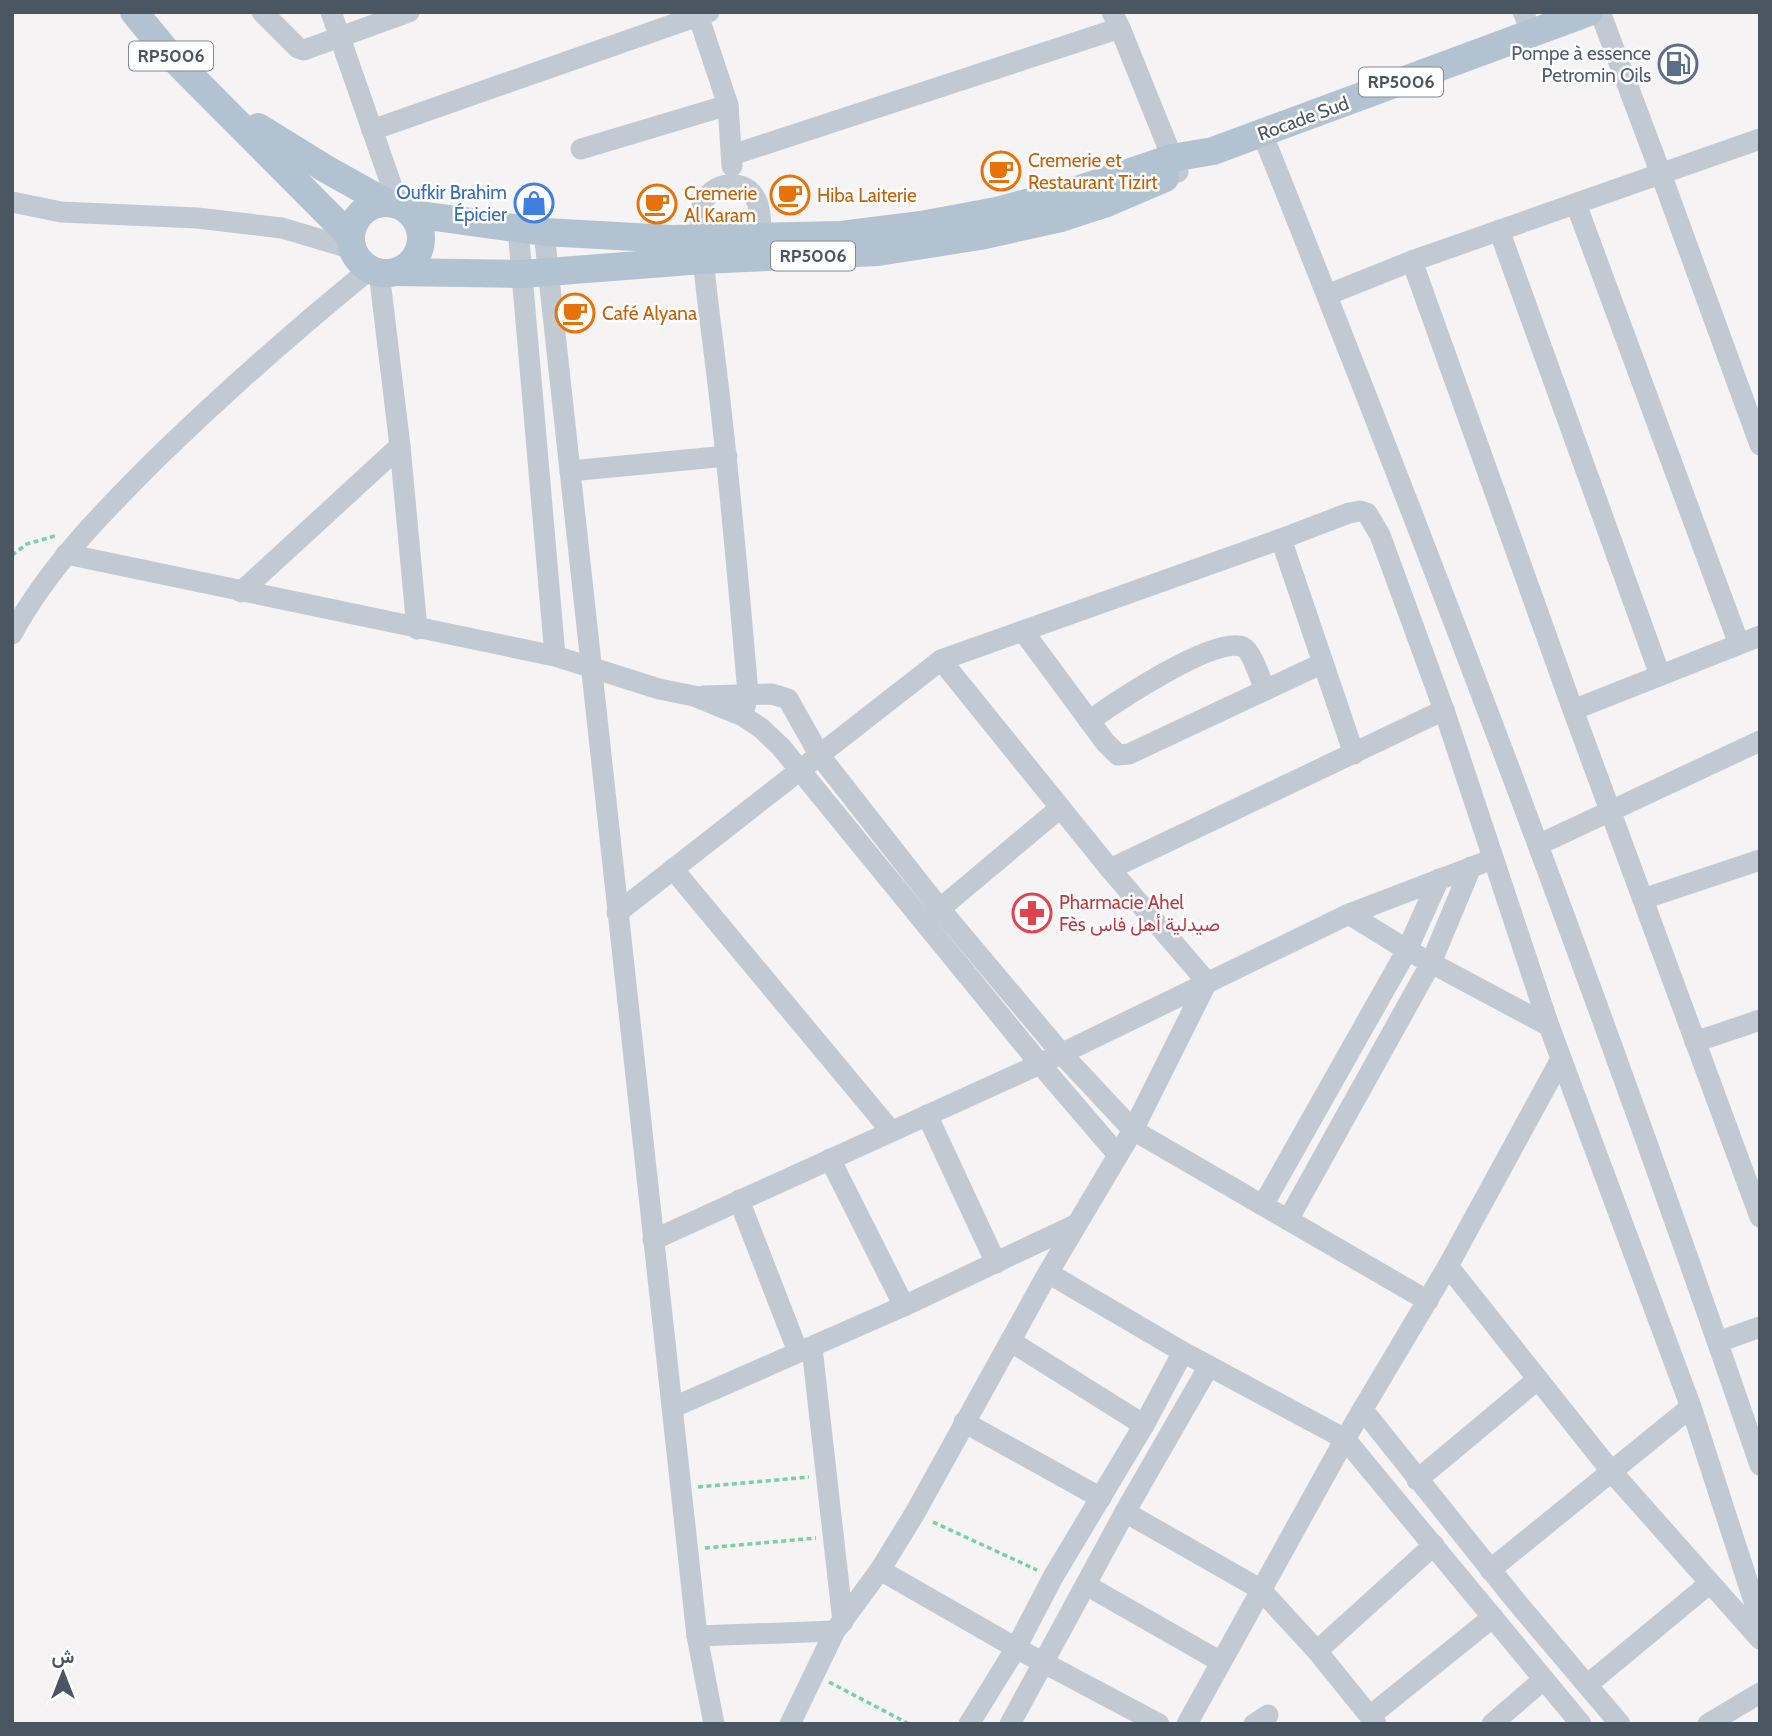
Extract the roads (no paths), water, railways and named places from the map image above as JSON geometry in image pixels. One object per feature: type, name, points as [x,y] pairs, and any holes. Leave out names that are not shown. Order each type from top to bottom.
[{"type":"main road","name":"RP5006","points":[[134,12],[167,52],[367,259],[535,273],[703,249],[878,252],[980,236],[1061,218],[1104,204],[1175,165]]},
{"type":"main road","name":"Rocade Sud","points":[[1175,165],[1262,133],[1528,23],[1589,12]]},
{"type":"main road","name":"RP5006","points":[[211,98],[326,169],[399,207],[531,230],[703,249]]},
{"type":"main road","points":[[399,207],[419,224],[421,248],[415,258],[407,267],[367,259],[353,226],[365,209],[399,207]]},
{"type":"street","points":[[262,12],[300,49],[309,49],[409,12]]},
{"type":"street","points":[[331,12],[399,207]]},
{"type":"street","points":[[1600,12],[1760,445]]},
{"type":"street","points":[[372,130],[701,14],[728,105],[731,184]]},
{"type":"street","points":[[732,155],[1116,20],[1175,165]]},
{"type":"street","points":[[581,149],[728,105]]},
{"type":"street","points":[[1262,133],[1540,844],[1760,1465]]},
{"type":"street","points":[[1327,295],[1412,261],[1760,139]]},
{"type":"street","points":[[743,716],[748,694],[727,456],[703,249],[701,214],[707,196],[714,190],[731,184],[741,186],[755,197],[760,206],[761,248]]},
{"type":"street","points":[[12,202],[61,212],[197,218],[282,228],[367,259]]},
{"type":"street","points":[[1576,204],[1739,644]]},
{"type":"street","points":[[531,230],[555,656]]},
{"type":"street","points":[[1499,230],[1660,675]]},
{"type":"street","points":[[12,634],[33,598],[88,528],[241,378],[306,321],[367,259]]},
{"type":"street","points":[[367,259],[400,446],[416,629]]},
{"type":"street","points":[[1412,261],[1573,710],[1760,1217]]},
{"type":"street","points":[[535,273],[570,471],[697,1636],[714,1724]]},
{"type":"street","points":[[241,592],[400,446]]},
{"type":"street","points":[[570,471],[727,456]]},
{"type":"street","points":[[617,913],[941,660],[1349,513],[1360,511],[1368,514],[1380,536],[1444,710],[1549,1026],[1691,1407],[1760,1620]]},
{"type":"street","points":[[1281,539],[1354,754]]},
{"type":"street","points":[[65,554],[555,656],[659,690],[694,696],[778,694],[788,699],[820,756],[940,909],[1061,1053],[1133,1130],[1428,1301]]},
{"type":"street","points":[[1023,631],[1115,754],[1123,755],[1323,663]]},
{"type":"street","points":[[1573,710],[1760,636]]},
{"type":"street","points":[[1089,721],[1159,675],[1232,646],[1242,646],[1248,651],[1265,690]]},
{"type":"street","points":[[941,660],[1110,869],[1207,982]]},
{"type":"street","points":[[694,696],[743,716],[761,728],[780,747],[1118,1155]]},
{"type":"street","points":[[1110,869],[1444,710]]},
{"type":"street","points":[[1540,844],[1760,741]]},
{"type":"street","points":[[923,922],[1060,808]]},
{"type":"street","points":[[653,1240],[1040,1064],[1349,914],[1493,859]]},
{"type":"street","points":[[1643,899],[1760,860]]},
{"type":"street","points":[[1288,1220],[1431,963],[1471,867]]},
{"type":"street","points":[[673,869],[891,1131]]},
{"type":"street","points":[[1263,1205],[1407,950],[1440,879]]},
{"type":"street","points":[[1349,914],[1407,950],[1549,1026]]},
{"type":"street","points":[[790,1724],[839,1626],[880,1570],[915,1513],[1048,1273],[1133,1130],[1207,982]]},
{"type":"street","points":[[1695,1042],[1760,1020]]},
{"type":"street","points":[[1187,1724],[1345,1439],[1448,1266],[1561,1059]]},
{"type":"street","points":[[926,1115],[996,1263]]},
{"type":"street","points":[[830,1159],[904,1306]]},
{"type":"street","points":[[739,1200],[805,1350],[828,1475],[839,1626]]},
{"type":"street","points":[[674,1407],[904,1306],[1077,1224]]},
{"type":"street","points":[[1448,1266],[1611,1471],[1760,1639]]},
{"type":"street","points":[[1048,1273],[1183,1352],[1345,1439],[1581,1724]]},
{"type":"street","points":[[1718,1342],[1760,1327]]},
{"type":"street","points":[[1010,1341],[1144,1425]]},
{"type":"street","points":[[969,1724],[1016,1648],[1053,1577],[1144,1425],[1183,1352]]},
{"type":"street","points":[[1010,1724],[1209,1366]]},
{"type":"street","points":[[1417,1480],[1538,1379]]},
{"type":"street","points":[[1490,1570],[1691,1407]]},
{"type":"street","points":[[1363,1410],[1490,1570],[1620,1724]]},
{"type":"street","points":[[964,1422],[1101,1498]]},
{"type":"street","points":[[1125,1513],[1260,1589],[1317,1651],[1373,1720],[1493,1618]]},
{"type":"street","points":[[1317,1651],[1434,1545]]},
{"type":"street","points":[[880,1570],[1016,1648],[1159,1724]]},
{"type":"street","points":[[1587,1685],[1710,1583]]},
{"type":"street","points":[[1086,1585],[1221,1662]]},
{"type":"street","points":[[697,1636],[839,1626]]},
{"type":"street","points":[[1492,1724],[1544,1679]]},
{"type":"street","points":[[1708,1724],[1760,1693]]},
{"type":"place","name":"Pompe à essence Petromin Oils","points":[[1678,64]]},
{"type":"place","name":"Cremerie et Restaurant Tizirt","points":[[1001,171]]},
{"type":"place","name":"Hiba Laiterie","points":[[790,195]]},
{"type":"place","name":"Oufkir Brahim Épicier","points":[[534,203]]},
{"type":"place","name":"Cremerie Al Karam","points":[[657,204]]},
{"type":"place","name":"Café Alyana","points":[[575,313]]},
{"type":"place","name":"Pharmacie Ahel Fès صيدلية أهل فاس","points":[[1032,913]]}]
